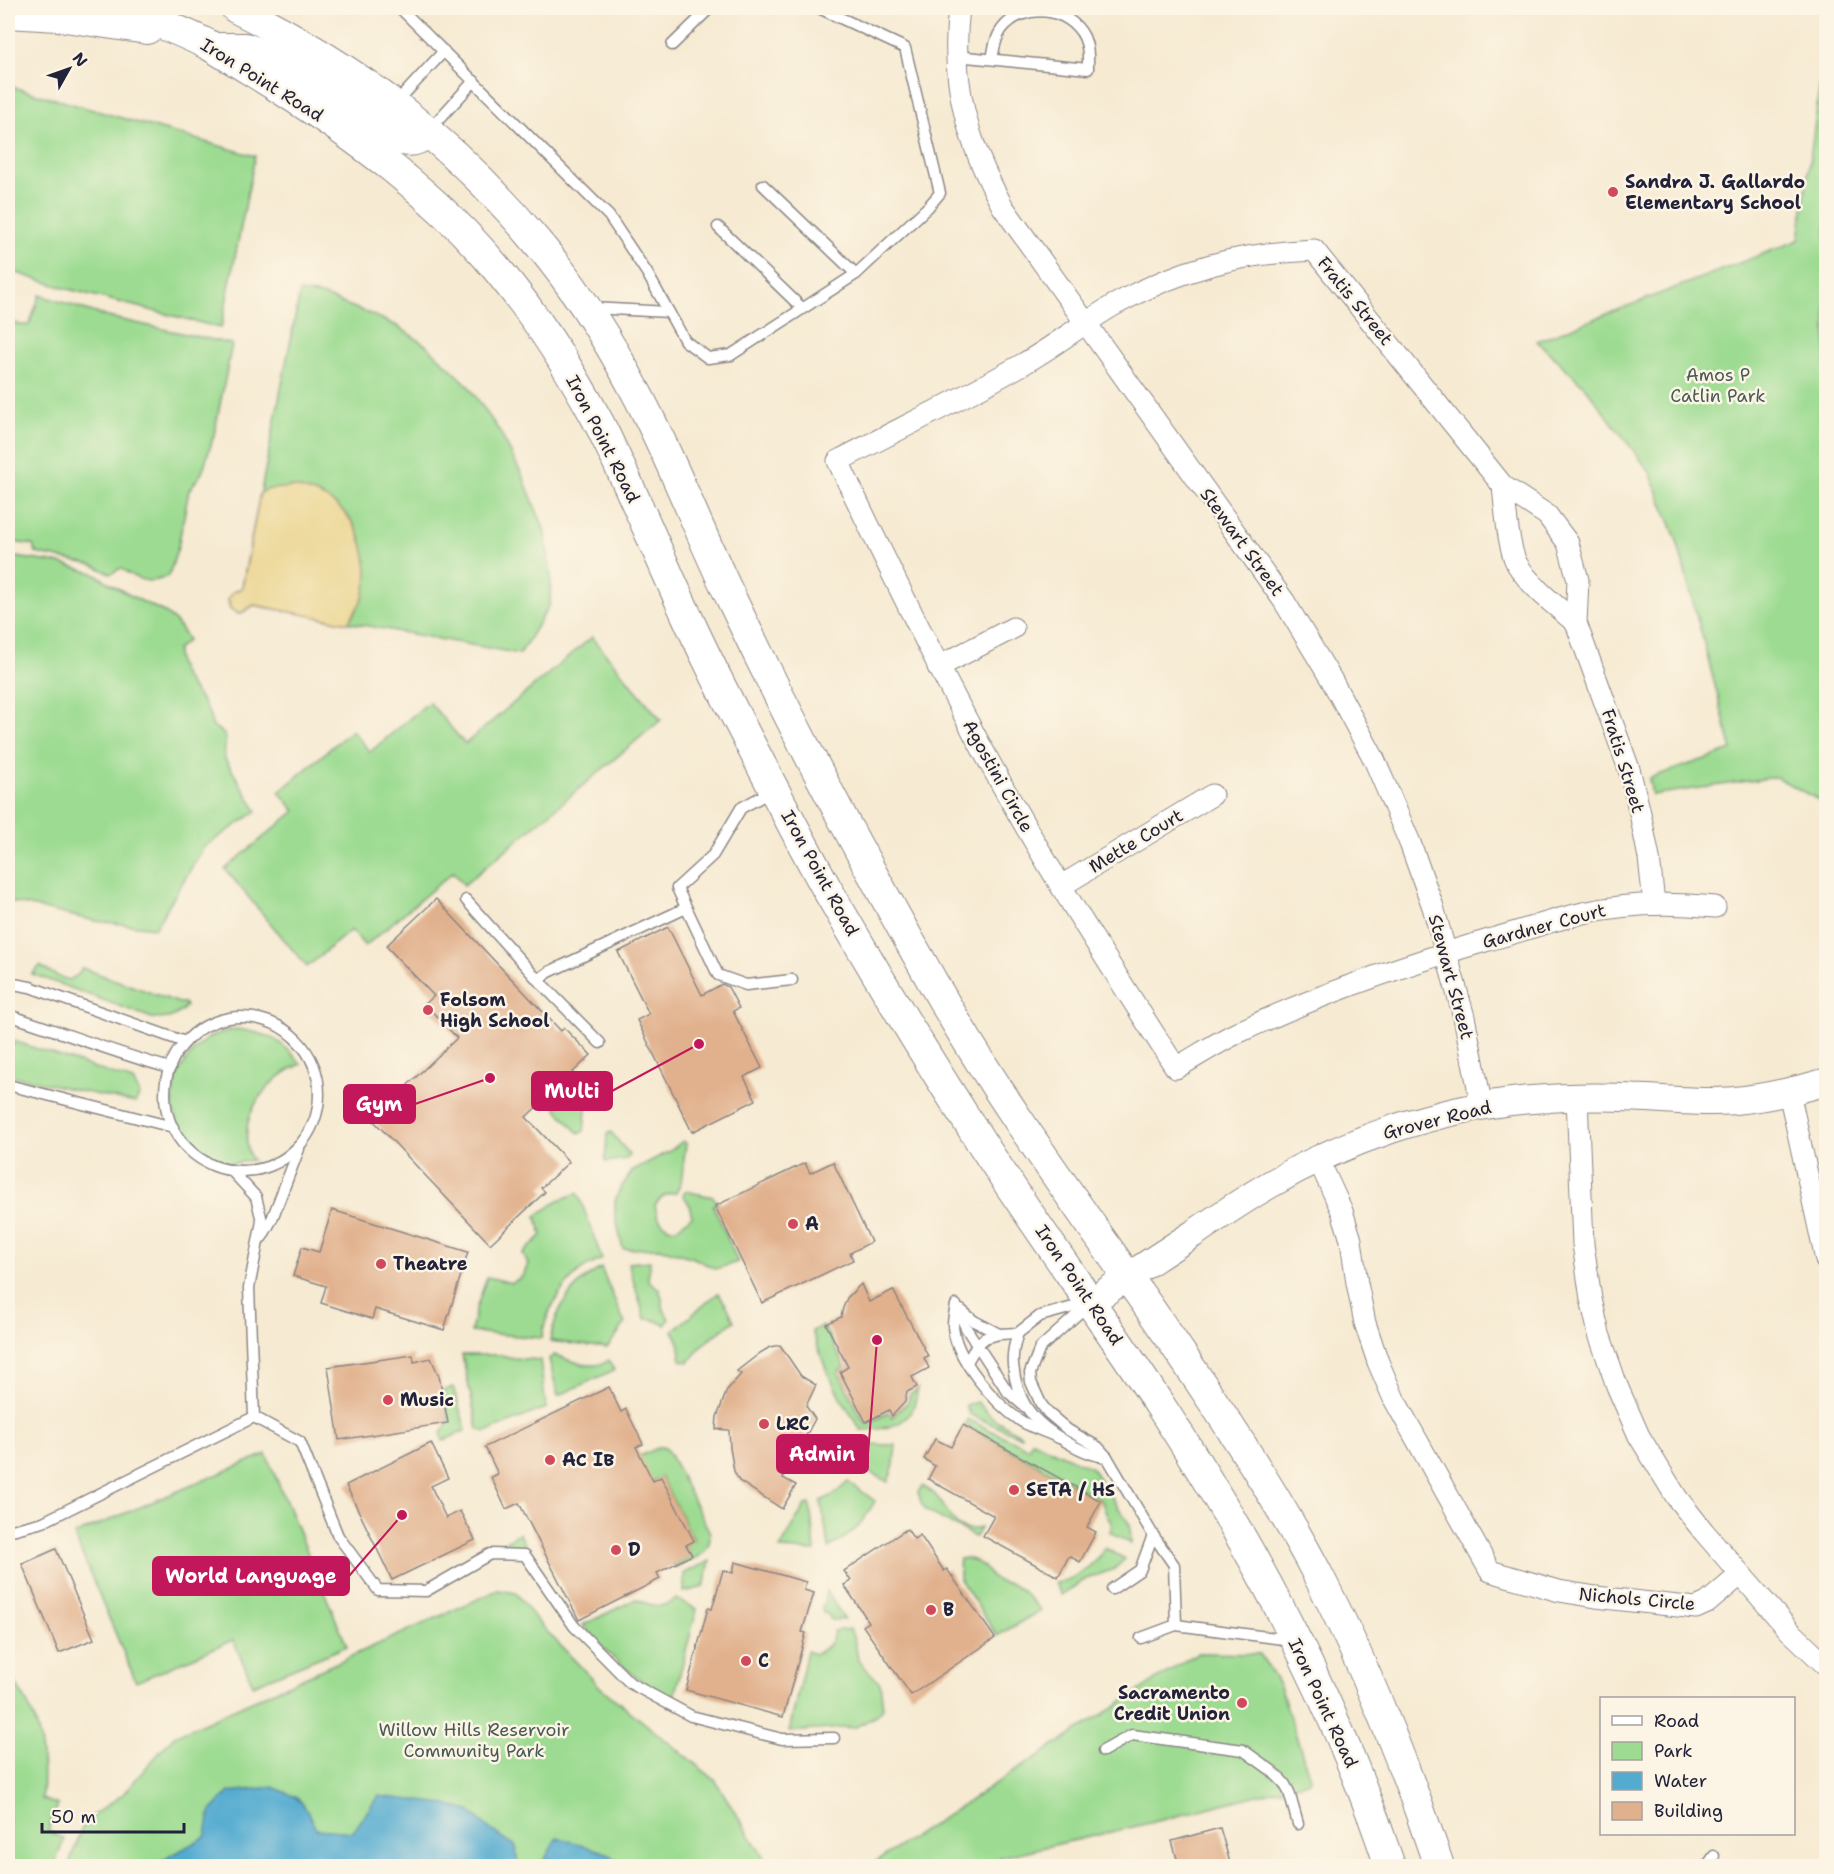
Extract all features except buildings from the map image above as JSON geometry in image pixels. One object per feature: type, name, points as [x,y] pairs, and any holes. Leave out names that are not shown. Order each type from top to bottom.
[{"type":"main road","name":"Iron Point Road","points":[[122,8],[215,48],[376,154],[468,236],[536,319],[599,424],[692,627],[774,790],[827,888],[903,1019],[985,1148],[1168,1417],[1274,1596],[1356,1773],[1390,1866]]},
{"type":"main road","points":[[236,8],[282,30],[321,53],[372,87],[428,131],[466,165],[508,209],[538,243],[587,308],[639,396],[760,659],[864,859],[933,983],[1020,1123],[1206,1390],[1263,1480],[1317,1573],[1390,1734],[1439,1866]]},
{"type":"main road","points":[[8,13],[68,17],[188,35]]},
{"type":"main road","points":[[215,48],[245,48],[269,56],[402,140],[410,141],[419,138],[428,131]]},
{"type":"street","name":"Stewart Street","points":[[958,8],[956,56],[959,88],[965,119],[987,179],[1003,207],[1284,601],[1331,679],[1374,759],[1410,843],[1447,952],[1464,1017],[1482,1107]]},
{"type":"street","name":"Fratis Street","points":[[1086,324],[1112,306],[1148,287],[1199,267],[1239,257],[1280,251],[1314,250],[1503,486],[1547,515],[1568,543],[1578,580],[1576,623],[1629,769],[1649,858],[1654,903]]},
{"type":"street","name":"Agostini Circle","points":[[1086,324],[1023,364],[838,461],[900,593],[1002,786],[1061,886],[1176,1068],[1237,1033],[1299,1005],[1447,952]]},
{"type":"street","name":"Fratis Street","points":[[1503,486],[1508,529],[1516,562],[1538,590],[1576,623]]},
{"type":"street","points":[[938,667],[1014,628]]},
{"type":"street","name":"Mette Court","points":[[1061,886],[1212,795]]},
{"type":"street","name":"Gardner Court","points":[[1447,952],[1582,913],[1618,906],[1654,903],[1715,907]]},
{"type":"street","name":"Grover Road","points":[[1091,1302],[1270,1184],[1318,1159],[1403,1126],[1482,1107],[1524,1100],[1577,1097],[1687,1102],[1730,1101],[1789,1092],[1827,1082]]},
{"type":"street","points":[[1789,1092],[1827,1260]]},
{"type":"street","points":[[1577,1097],[1582,1244],[1591,1299],[1599,1334],[1617,1386],[1639,1436],[1677,1498],[1740,1575],[1789,1630],[1827,1665]]},
{"type":"street","name":"Nichols Circle","points":[[1318,1159],[1342,1211],[1351,1240],[1365,1323],[1378,1362],[1394,1399],[1490,1571],[1558,1591],[1696,1608],[1707,1604],[1740,1575]]},
{"type":"lane","points":[[400,8],[609,216],[647,273],[685,341],[708,358],[731,355],[856,274],[940,193],[905,48],[819,8]]},
{"type":"lane","points":[[672,45],[710,8]]},
{"type":"lane","points":[[956,56],[1088,69],[1088,53],[1084,37],[1074,24],[1061,15],[1045,11],[1029,12],[1014,18],[1002,29],[994,43],[992,59]]},
{"type":"lane","points":[[394,105],[444,51]]},
{"type":"lane","points":[[428,131],[474,81]]},
{"type":"lane","points":[[763,185],[856,274]]},
{"type":"lane","points":[[718,227],[802,308]]},
{"type":"lane","points":[[587,308],[669,312]]},
{"type":"lane","points":[[774,790],[741,808],[713,855],[677,888],[718,975],[746,986],[792,980]]},
{"type":"lane","points":[[466,900],[538,980],[600,1043]]},
{"type":"lane","points":[[538,980],[549,972],[686,908]]},
{"type":"lane","points":[[8,983],[30,987],[185,1042]]},
{"type":"lane","points":[[8,1015],[124,1055],[170,1068]]},
{"type":"lane","points":[[257,1245],[272,1219],[300,1146],[315,1121],[320,1093],[314,1065],[298,1041],[275,1024],[248,1017],[222,1019],[209,1024],[185,1042],[170,1068],[165,1098],[173,1127],[180,1140],[191,1151],[217,1167],[246,1171],[276,1164],[300,1146]]},
{"type":"lane","points":[[8,1085],[173,1127]]},
{"type":"lane","points":[[231,1170],[256,1197],[262,1221],[249,1288],[254,1417]]},
{"type":"lane","points":[[967,1362],[977,1345],[985,1338],[999,1334],[1018,1333],[1040,1316],[1091,1302]]},
{"type":"lane","points":[[1091,1302],[1040,1348],[1030,1372],[1031,1382],[1041,1404],[1048,1413],[1068,1430],[1098,1447],[1107,1457],[1153,1535],[1174,1565],[1176,1625]]},
{"type":"lane","points":[[956,1305],[966,1328],[1008,1392],[1040,1425],[1071,1445],[1096,1456],[1107,1457]]},
{"type":"lane","points":[[956,1305],[974,1321],[999,1334]]},
{"type":"lane","points":[[956,1305],[952,1324],[960,1352],[982,1385],[998,1403],[1022,1422],[1059,1438]]},
{"type":"lane","points":[[1018,1333],[1012,1357],[1017,1386],[1024,1406]]},
{"type":"lane","points":[[8,1531],[43,1522],[254,1417]]},
{"type":"lane","points":[[254,1417],[300,1442],[338,1536],[378,1590],[426,1592],[490,1554],[525,1554],[574,1626],[630,1683],[691,1716],[782,1739],[834,1738]]},
{"type":"lane","points":[[1112,1589],[1140,1570],[1153,1535]]},
{"type":"lane","points":[[1141,1638],[1176,1625],[1294,1640]]},
{"type":"lane","points":[[1103,1751],[1132,1735],[1243,1750],[1271,1770],[1284,1783],[1289,1792],[1298,1824]]},
{"type":"lane","points":[[1707,1866],[1714,1856]]},
{"type":"green space","name":"Amos P Catlin Park","points":[[1826,40],[1826,804],[1776,777],[1652,795],[1649,778],[1732,750],[1677,541],[1650,472],[1585,387],[1537,341],[1799,240]]},
{"type":"green space","points":[[9,86],[255,156],[221,328],[64,288],[8,270]]},
{"type":"green space","points":[[300,292],[321,295],[373,315],[397,326],[426,345],[467,384],[500,432],[524,479],[544,529],[551,574],[550,604],[520,654],[254,605],[239,614],[230,608],[228,599],[233,592],[242,588]]},
{"type":"green space","points":[[40,295],[108,317],[232,344],[214,435],[202,473],[189,490],[178,547],[169,575],[150,581],[132,576],[121,568],[111,574],[93,565],[40,554],[35,552],[33,545],[8,541],[8,320],[20,325],[29,325]]},
{"type":"green space","points":[[8,556],[59,563],[93,573],[131,596],[164,612],[176,622],[188,640],[177,649],[181,671],[205,706],[212,726],[225,736],[225,759],[257,811],[204,847],[155,928],[95,921],[8,901]]},
{"type":"green space","points":[[592,637],[661,720],[464,885],[453,872],[365,946],[351,930],[307,967],[225,869],[295,811],[279,792],[352,730],[370,752],[429,702],[465,744]]},
{"type":"green space","points":[[40,966],[69,980],[78,975],[82,968],[184,1003],[186,1006],[170,1017],[152,1018],[32,974]]},
{"type":"green space","points":[[237,1029],[266,1035],[287,1048],[301,1064],[270,1085],[254,1106],[247,1129],[248,1150],[253,1160],[229,1163],[208,1157],[191,1142],[175,1116],[173,1102],[174,1088],[179,1074],[195,1049],[213,1035]]},
{"type":"green space","points":[[14,1041],[133,1081],[140,1094],[135,1103],[8,1075],[8,1044],[14,1045]]},
{"type":"green space","points":[[585,1097],[587,1100],[584,1131],[581,1133],[577,1132],[556,1108],[558,1104]]},
{"type":"green space","points":[[611,1132],[629,1154],[627,1159],[605,1162],[607,1134]]},
{"type":"green space","points":[[683,1141],[686,1143],[681,1182],[676,1193],[664,1196],[655,1205],[657,1214],[663,1224],[675,1229],[692,1216],[688,1202],[683,1195],[685,1191],[713,1197],[718,1203],[713,1205],[738,1262],[715,1269],[694,1258],[660,1248],[623,1249],[615,1215],[615,1201],[620,1189],[633,1170],[670,1151]]},
{"type":"green space","points":[[578,1193],[602,1259],[580,1271],[560,1292],[550,1310],[542,1338],[471,1332],[487,1277],[512,1283],[523,1276],[528,1264],[523,1254],[542,1235],[536,1216],[559,1200]]},
{"type":"green space","points":[[650,1261],[648,1280],[659,1289],[662,1306],[669,1319],[665,1325],[652,1319],[645,1319],[628,1263]]},
{"type":"green space","points":[[601,1268],[625,1324],[607,1348],[550,1341],[556,1318],[566,1298],[581,1282]]},
{"type":"green space","points":[[718,1293],[734,1321],[702,1345],[689,1362],[680,1360],[681,1352],[673,1331]]},
{"type":"green space","points":[[823,1325],[845,1367],[838,1372],[864,1422],[867,1424],[888,1413],[892,1417],[908,1402],[910,1394],[918,1389],[913,1408],[904,1419],[883,1428],[861,1430],[841,1399],[826,1369],[812,1331]]},
{"type":"green space","points":[[462,1355],[501,1355],[540,1360],[546,1408],[486,1432],[478,1429]]},
{"type":"green space","points":[[554,1355],[589,1365],[609,1360],[614,1370],[558,1396],[549,1359]]},
{"type":"green space","points":[[453,1387],[466,1430],[443,1441],[441,1433],[449,1421],[443,1391]]},
{"type":"green space","points":[[977,1402],[993,1418],[1021,1437],[969,1414],[970,1411],[967,1411],[966,1405]]},
{"type":"green space","points":[[967,1419],[1028,1448],[1032,1441],[1092,1468],[1130,1525],[1131,1544],[1110,1532],[1112,1525],[1102,1501],[965,1425]]},
{"type":"green space","points":[[862,1445],[896,1445],[894,1464],[888,1482],[857,1466],[862,1455]]},
{"type":"green space","points":[[660,1447],[665,1448],[669,1453],[710,1533],[708,1547],[700,1555],[676,1567],[672,1565],[691,1555],[686,1545],[694,1540],[661,1477],[653,1481],[627,1462]]},
{"type":"green space","points":[[266,1454],[347,1646],[253,1685],[233,1640],[136,1682],[74,1535]]},
{"type":"green space","points":[[848,1482],[875,1501],[856,1528],[829,1548],[821,1501],[835,1494]]},
{"type":"green space","points":[[922,1486],[935,1495],[958,1526],[971,1530],[980,1528],[975,1537],[927,1511],[922,1505],[918,1492]]},
{"type":"green space","points":[[810,1504],[815,1551],[780,1549],[805,1505]]},
{"type":"green space","points":[[519,1533],[530,1553],[525,1550],[498,1546]]},
{"type":"green space","points":[[1105,1548],[1125,1559],[1114,1569],[1086,1579],[1061,1595],[1055,1583],[1070,1579],[1084,1571]]},
{"type":"green space","points":[[966,1558],[984,1567],[999,1582],[1011,1584],[1021,1590],[1041,1610],[997,1636],[960,1579],[960,1559]]},
{"type":"green space","points":[[710,1561],[704,1587],[684,1592],[684,1573]]},
{"type":"green space","name":"Willow Hills Reservoir Community Park","points":[[498,1590],[516,1593],[538,1622],[601,1688],[715,1780],[769,1866],[68,1866],[85,1821],[122,1795],[174,1736]]},
{"type":"green space","points":[[827,1591],[844,1619],[831,1620],[828,1614],[823,1613]]},
{"type":"green space","points":[[636,1599],[647,1604],[661,1606],[676,1599],[697,1609],[673,1700],[624,1667],[583,1625]]},
{"type":"green space","points":[[850,1629],[858,1660],[880,1683],[883,1708],[876,1716],[856,1727],[789,1732],[807,1651],[815,1654],[819,1652],[826,1648],[834,1631]]},
{"type":"green space","points":[[1197,1653],[1260,1654],[1280,1686],[1311,1781],[1150,1823],[1001,1857],[989,1866],[869,1866]]},
{"type":"green space","points":[[8,1674],[28,1704],[34,1718],[43,1764],[42,1799],[58,1805],[48,1831],[64,1839],[54,1866],[8,1866]]},
{"type":"sand","points":[[293,487],[317,494],[336,505],[351,521],[362,543],[367,577],[365,589],[348,623],[254,605],[239,614],[230,608],[228,598],[233,592],[242,588],[260,493],[269,489]]},
{"type":"water","points":[[272,1787],[296,1797],[308,1812],[316,1829],[353,1832],[378,1796],[437,1803],[470,1811],[491,1830],[516,1846],[518,1866],[153,1866],[206,1836],[210,1812],[229,1792]]},
{"type":"water","points":[[557,1837],[604,1852],[627,1866],[538,1866],[545,1859]]},
{"type":"place","name":"Sandra J. Gallardo Elementary School","points":[[1613,192]]},
{"type":"place","name":"Folsom High School","points":[[428,1010]]},
{"type":"place","name":"Multi","points":[[699,1044]]},
{"type":"place","name":"Gym","points":[[490,1078]]},
{"type":"place","name":"A","points":[[793,1224]]},
{"type":"place","name":"Theatre","points":[[381,1264]]},
{"type":"place","name":"Admin","points":[[877,1340]]},
{"type":"place","name":"Music","points":[[388,1400]]},
{"type":"place","name":"LRC","points":[[764,1424]]},
{"type":"place","name":"AC IB","points":[[550,1460]]},
{"type":"place","name":"SETA / HS","points":[[1014,1490]]},
{"type":"place","name":"World Language","points":[[402,1515]]},
{"type":"place","name":"D","points":[[616,1550]]},
{"type":"place","name":"B","points":[[931,1610]]},
{"type":"place","name":"C","points":[[746,1661]]},
{"type":"place","name":"Sacramento Credit Union","points":[[1242,1703]]}]
